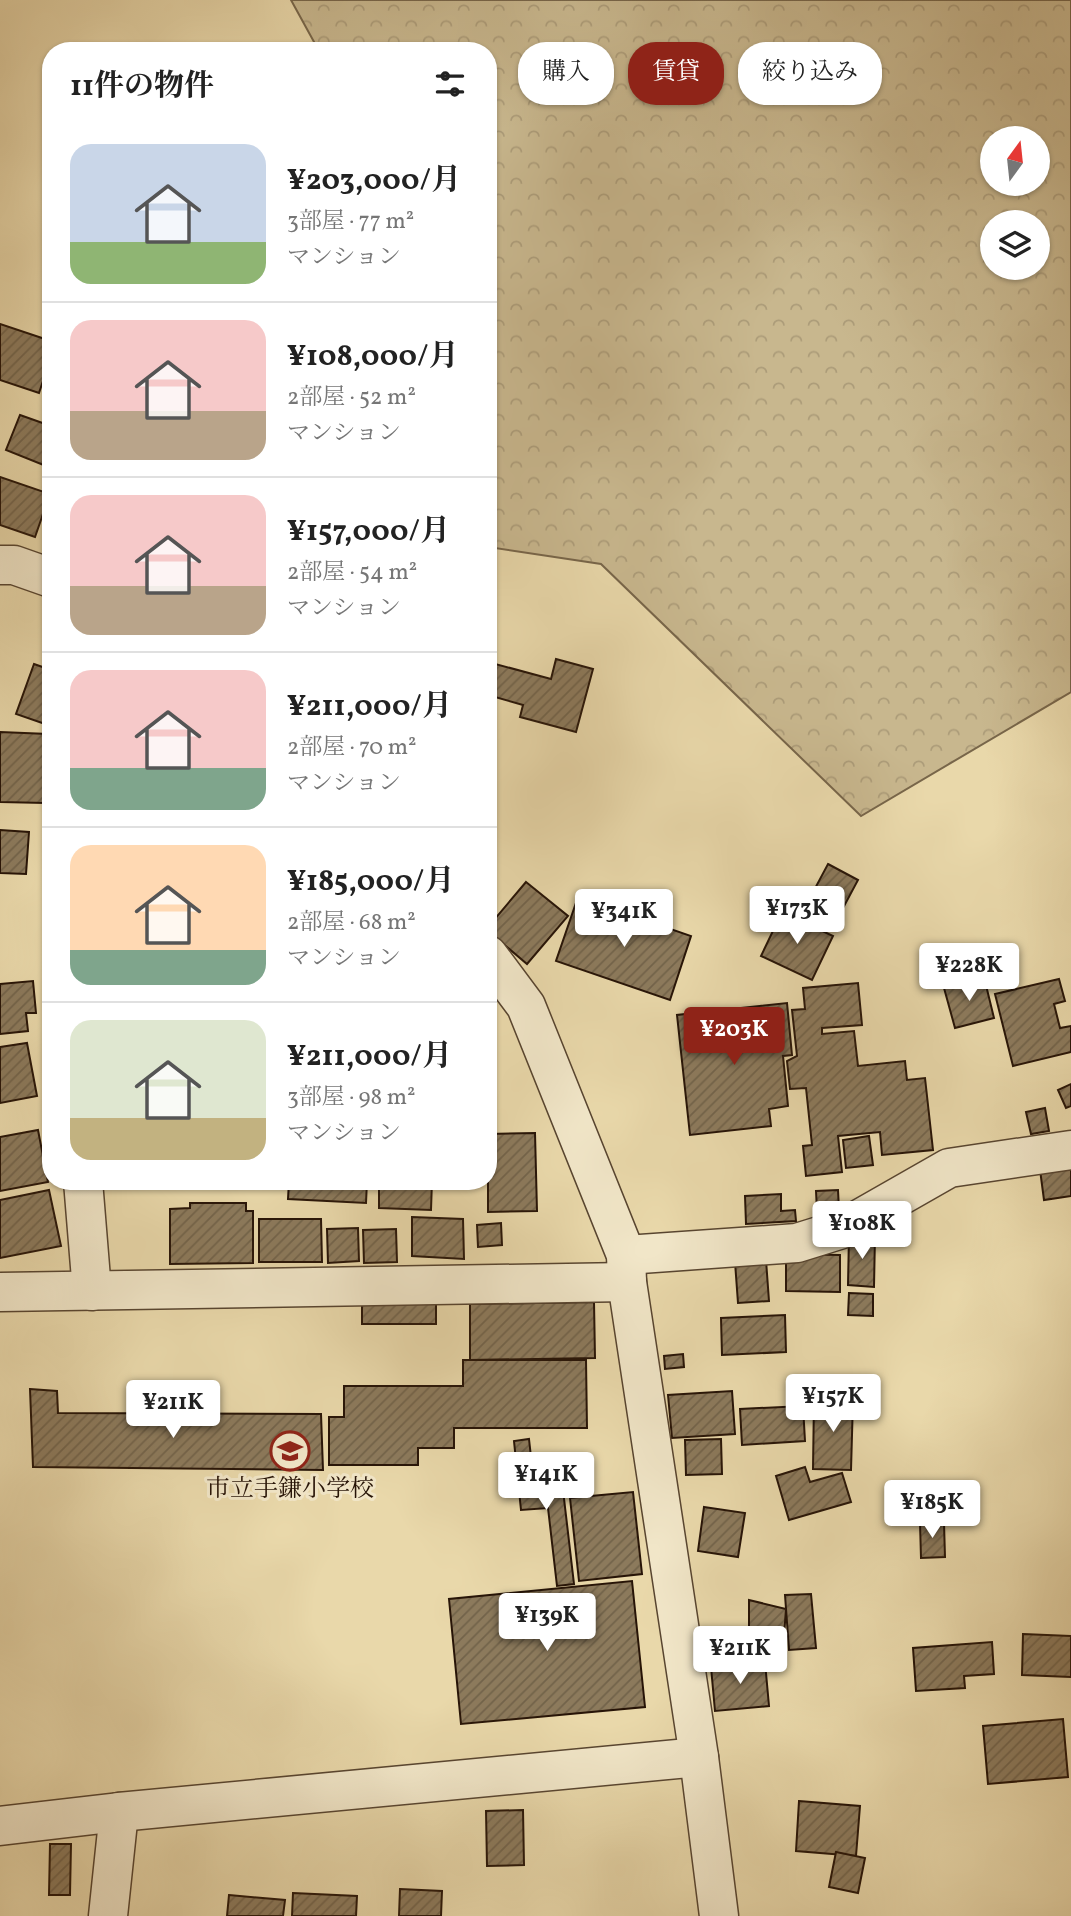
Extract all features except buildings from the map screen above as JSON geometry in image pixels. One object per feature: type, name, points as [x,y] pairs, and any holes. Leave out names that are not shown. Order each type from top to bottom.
[{"type":"street","points":[[0,565],[14,565],[42,575]]},
{"type":"street","points":[[497,966],[526,1006],[626,1269],[699,1757],[719,1916]]},
{"type":"street","points":[[0,1292],[92,1291],[626,1269],[797,1243],[842,1229],[949,1168],[1071,1150]]},
{"type":"street","points":[[84,1190],[92,1291]]},
{"type":"street","points":[[0,1826],[119,1812],[699,1757]]},
{"type":"street","points":[[108,1916],[119,1812]]},
{"type":"green space","points":[[291,0],[1071,0],[1071,692],[861,816],[601,564],[497,548],[497,42],[314,42]]},
{"type":"place","name":"市立手鎌小学校","points":[[290,1451]]}]
